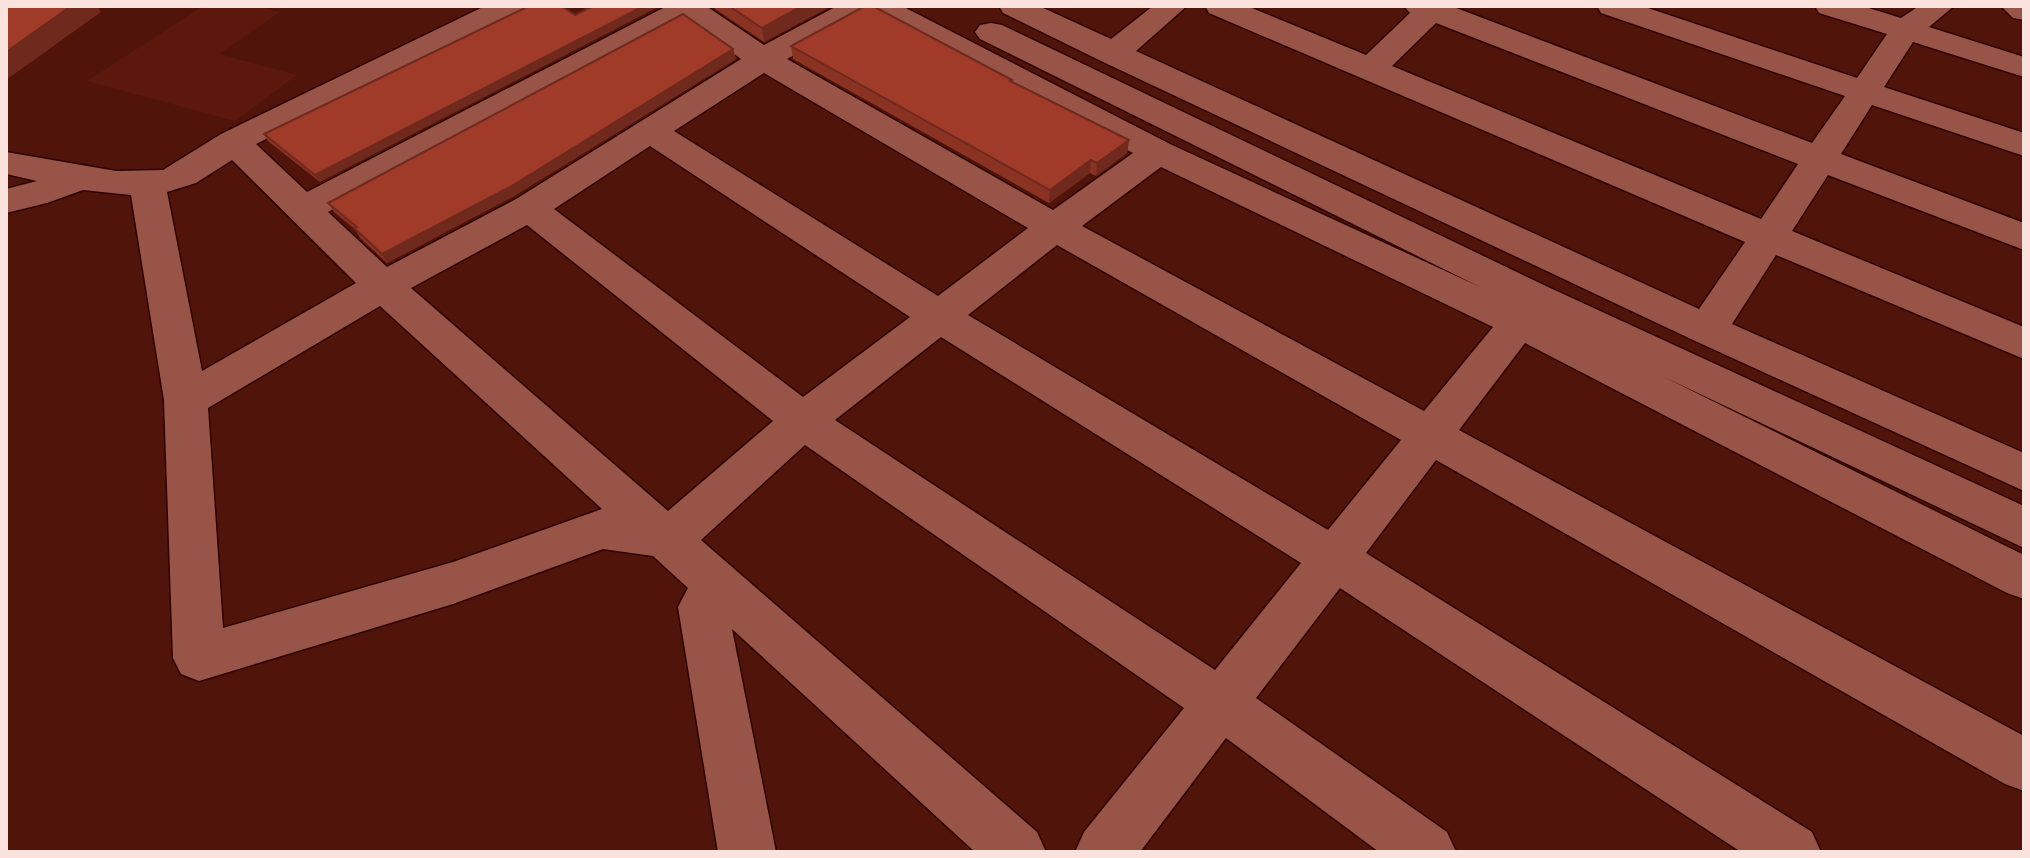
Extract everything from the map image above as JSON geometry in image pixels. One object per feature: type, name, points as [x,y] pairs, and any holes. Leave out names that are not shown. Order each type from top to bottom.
[{"type":"street","points":[[6,163],[147,185],[174,179],[208,161],[233,142],[509,6]]},
{"type":"street","points":[[305,209],[687,6],[763,59],[1055,227],[2024,765]]},
{"type":"street","points":[[186,400],[383,286],[529,208],[763,59],[860,6]]},
{"type":"street","points":[[879,6],[1158,152],[2024,528]]},
{"type":"street","points":[[938,6],[1527,310],[2024,578]]},
{"type":"street","points":[[1014,6],[1707,330],[2024,473]]},
{"type":"street","points":[[1112,54],[1172,6]]},
{"type":"street","points":[[1220,6],[1368,71],[2024,344]]},
{"type":"street","points":[[1612,6],[2024,145]]},
{"type":"street","points":[[1830,6],[2024,67]]},
{"type":"street","points":[[1707,330],[1905,30],[1939,6]]},
{"type":"street","points":[[2016,6],[2024,11]]},
{"type":"street","points":[[1368,71],[1429,8],[2024,237]]},
{"type":"street","points":[[649,130],[940,317],[1334,558],[1792,852]]},
{"type":"street","points":[[233,142],[383,286],[1017,852]]},
{"type":"street","points":[[147,185],[186,400],[199,658],[453,583],[602,529],[669,539],[803,421],[1055,227],[1158,152]]},
{"type":"street","points":[[6,201],[34,195],[81,177]]},
{"type":"street","points":[[529,208],[803,421],[1220,703],[1427,852]]},
{"type":"street","points":[[1104,852],[1527,310]]},
{"type":"street","points":[[718,586],[703,607],[747,852]]},
{"type":"shaded area","points":[[203,6],[256,6],[280,12],[219,54],[297,75],[235,121],[87,81]]},
{"type":"building","points":[[6,6],[71,6],[6,52]]},
{"type":"building","points":[[529,6],[561,6],[575,15],[593,6],[644,6],[315,175],[264,134]]},
{"type":"building","points":[[729,6],[802,6],[762,28]]},
{"type":"building","points":[[865,6],[873,6],[1010,81],[1129,140],[1097,163],[1091,160],[1050,190],[791,46]]},
{"type":"building","points":[[683,14],[733,49],[510,187],[382,254],[354,228],[357,227],[328,203]]}]
